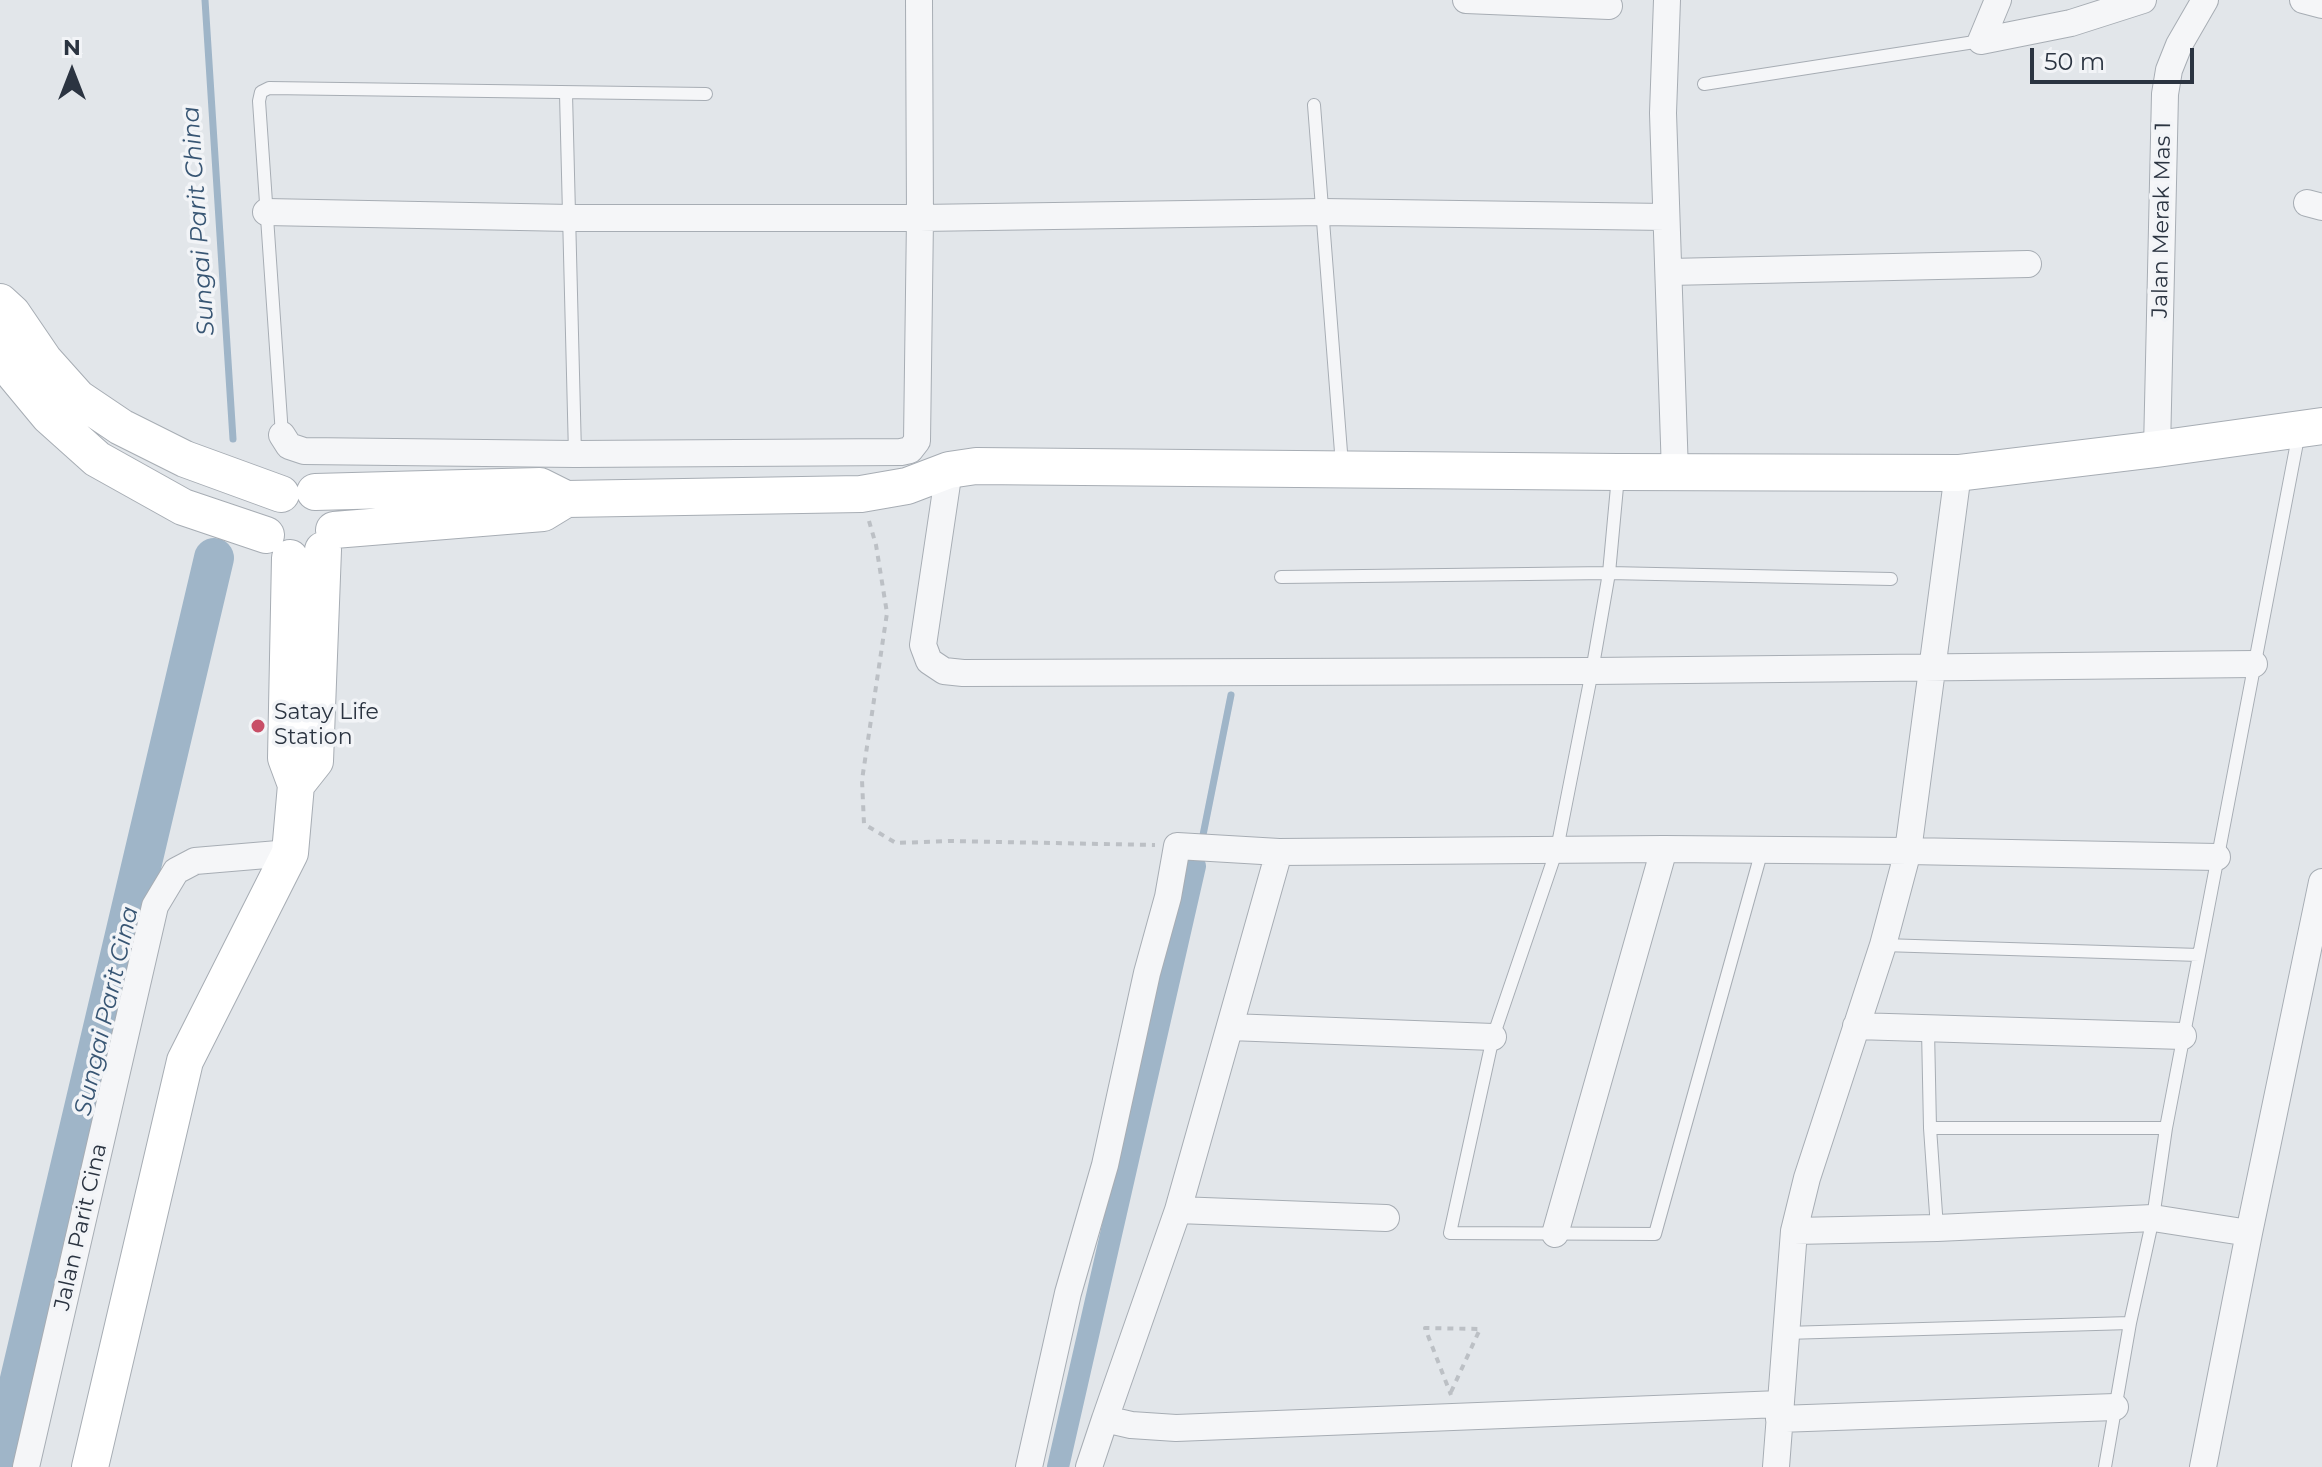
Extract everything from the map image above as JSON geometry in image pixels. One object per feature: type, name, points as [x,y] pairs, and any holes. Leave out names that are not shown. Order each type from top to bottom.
[{"type":"street","points":[[282,435],[289,446],[304,451],[575,454],[910,450],[917,441],[919,0]]},
{"type":"street","points":[[1466,0],[1609,6]]},
{"type":"street","points":[[1667,0],[1663,113],[1675,473]]},
{"type":"street","points":[[1981,41],[1998,0]]},
{"type":"street","points":[[1981,41],[2071,23],[2143,0]]},
{"type":"street","name":"Jalan Merak Mas 1","points":[[2157,449],[2165,94],[2169,70],[2179,45],[2205,0]]},
{"type":"street","points":[[2303,0],[2322,5]]},
{"type":"street","points":[[266,212],[571,218],[920,218],[1322,212],[1665,217]]},
{"type":"street","points":[[1669,272],[2028,264]]},
{"type":"street","points":[[0,302],[12,313],[44,360],[78,398],[121,427],[185,459],[324,498],[335,519],[303,543]]},
{"type":"street","points":[[0,339],[15,375],[49,416],[97,459],[183,507],[303,543],[543,513],[566,499]]},
{"type":"street","points":[[303,543],[264,523],[272,501],[298,493],[540,486],[566,499],[861,494],[907,486],[949,470],[976,466],[1958,473],[2311,427]]},
{"type":"street","points":[[949,470],[923,645],[929,661],[944,671],[1592,671],[2254,664]]},
{"type":"street","points":[[1776,1467],[1794,1231],[1807,1178],[1883,945],[1908,851],[1958,473]]},
{"type":"street","points":[[90,1467],[185,1061],[290,853],[296,785],[315,761],[303,543]]},
{"type":"street","points":[[1029,1467],[1068,1293],[1105,1165],[1147,973],[1168,897],[1177,846],[1279,852],[1763,849],[2217,857]]},
{"type":"street","points":[[1555,1234],[1664,849]]},
{"type":"street","points":[[1089,1467],[1178,1210],[1279,852]]},
{"type":"street","name":"Jalan Parit Cina","points":[[26,1467],[155,906],[176,871],[195,861],[290,853]]},
{"type":"street","points":[[2203,1467],[2249,1233],[2317,934],[2322,882]]},
{"type":"street","points":[[1856,1026],[2183,1036]]},
{"type":"street","points":[[1230,1027],[1493,1037]]},
{"type":"street","points":[[1178,1210],[1386,1218]]},
{"type":"street","points":[[1794,1231],[2153,1218],[2249,1233]]},
{"type":"street","points":[[1105,1419],[1131,1425],[1176,1428],[1780,1412],[2115,1407]]},
{"type":"lane","points":[[1704,84],[1981,41]]},
{"type":"lane","points":[[282,435],[259,101],[261,92],[269,88],[706,94]]},
{"type":"lane","points":[[566,94],[575,454]]},
{"type":"lane","points":[[1314,105],[1342,470]]},
{"type":"lane","points":[[2105,1467],[2254,664],[2311,427]]},
{"type":"lane","points":[[1618,472],[1609,573],[1557,849],[1493,1037],[1450,1233],[1655,1234],[1763,849]]},
{"type":"lane","points":[[1281,577],[1609,573],[1891,579]]},
{"type":"lane","points":[[1883,945],[2199,955]]},
{"type":"lane","points":[[1928,1030],[1930,1128],[1937,1228]]},
{"type":"lane","points":[[1930,1128],[2166,1128]]},
{"type":"lane","points":[[1785,1333],[2130,1323]]},
{"type":"path","points":[[861,494],[876,545],[887,613],[862,780],[864,824],[896,843],[949,841],[1177,846]]},
{"type":"path","points":[[1425,1328],[1480,1329],[1463,1367],[1451,1392],[1425,1328]]},
{"type":"waterway","name":"Sungai Parit China","points":[[205,0],[233,439]]},
{"type":"waterway","name":"Sungai Parit Cina","points":[[0,1464],[214,558]]},
{"type":"waterway","points":[[1203,835],[1231,695]]},
{"type":"waterway","points":[[1058,1467],[1195,866]]},
{"type":"place","name":"Satay Life Station","points":[[258,726]]}]
